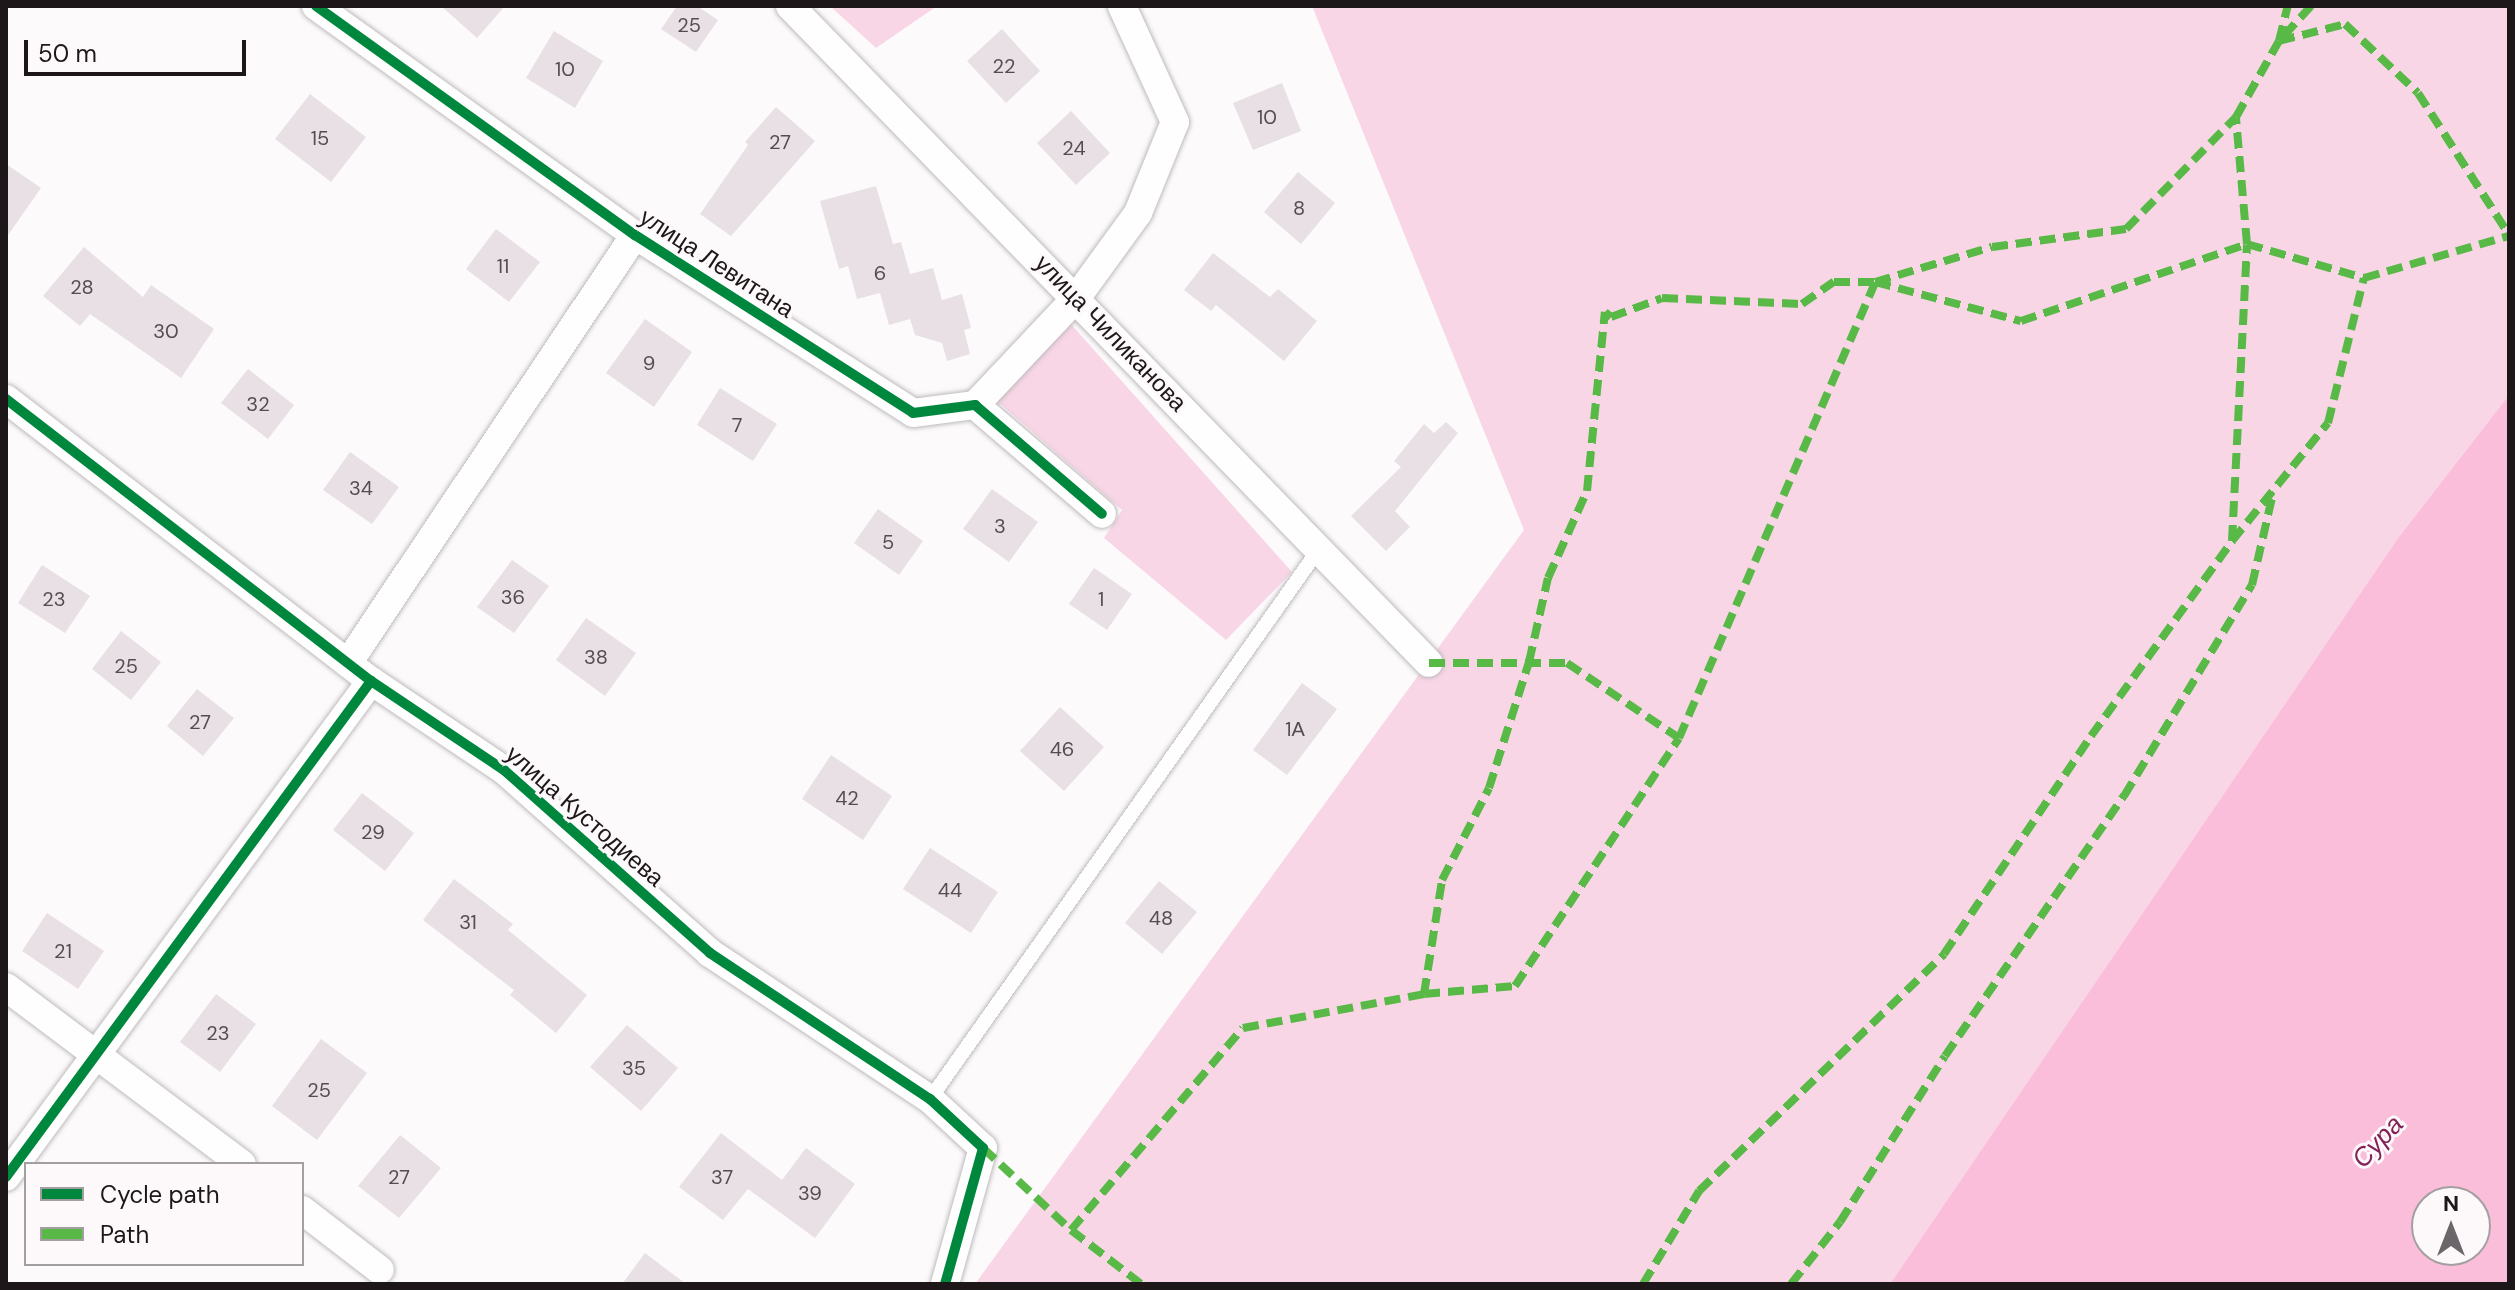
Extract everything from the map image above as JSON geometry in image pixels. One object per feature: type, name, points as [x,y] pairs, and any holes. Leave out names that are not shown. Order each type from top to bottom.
[{"type":"street","name":"улица Левитана","points":[[316,6],[635,235],[913,413],[975,405]]},
{"type":"street","name":"улица Чиликанова","points":[[790,6],[1077,297],[1429,663]]},
{"type":"street","points":[[1102,514],[975,405],[1077,297],[1138,213],[1175,122],[1122,6]]},
{"type":"street","points":[[348,663],[635,235]]},
{"type":"street","name":"улица Кустодиева","points":[[6,399],[371,681],[504,770],[710,953],[930,1099],[983,1148],[945,1284]]},
{"type":"street","points":[[6,1177],[371,681]]},
{"type":"street","points":[[6,987],[239,1162]]},
{"type":"street","points":[[304,1212],[380,1270]]},
{"type":"lane","points":[[930,1099],[1319,549]]},
{"type":"shaded area","points":[[830,6],[937,6],[876,48]]},
{"type":"shaded area","points":[[1312,6],[2509,6],[2509,395],[2398,538],[1890,1284],[975,1284],[1524,530]]},
{"type":"shaded area","points":[[1070,323],[1292,572],[1226,640],[1104,538],[1122,510],[997,401]]},
{"type":"water","name":"Сура","points":[[2509,395],[2509,1284],[1890,1284],[2398,538]]},
{"type":"building","points":[[441,6],[505,6],[477,38]]},
{"type":"building","points":[[677,6],[697,6],[718,20],[696,52],[661,29]]},
{"type":"building","points":[[1002,29],[1040,71],[1006,103],[967,61]]},
{"type":"building","points":[[554,31],[603,61],[575,108],[526,78]]},
{"type":"building","points":[[1282,83],[1301,131],[1253,150],[1233,103]]},
{"type":"building","points":[[310,94],[366,137],[331,182],[275,139]]},
{"type":"building","points":[[776,107],[815,141],[731,236],[700,214],[748,145],[745,142]]},
{"type":"building","points":[[1071,111],[1110,153],[1076,185],[1037,143]]},
{"type":"building","points":[[6,164],[41,188],[6,238]]},
{"type":"building","points":[[1298,172],[1335,203],[1301,244],[1264,212]]},
{"type":"building","points":[[876,186],[893,244],[901,242],[910,274],[933,268],[942,300],[962,294],[971,328],[964,330],[970,354],[947,361],[942,343],[915,335],[910,319],[889,325],[880,293],[857,299],[848,266],[839,269],[820,201]]},
{"type":"building","points":[[496,229],[540,262],[509,302],[466,269]]},
{"type":"building","points":[[84,247],[143,297],[151,285],[214,329],[181,378],[90,314],[80,326],[43,296]]},
{"type":"building","points":[[1213,253],[1270,297],[1278,289],[1317,321],[1284,361],[1216,305],[1211,311],[1184,290]]},
{"type":"building","points":[[645,319],[692,352],[654,407],[606,373]]},
{"type":"building","points":[[248,369],[294,405],[268,439],[221,403]]},
{"type":"building","points":[[720,388],[777,424],[753,461],[697,425]]},
{"type":"building","points":[[1446,422],[1458,433],[1395,511],[1410,527],[1386,551],[1351,516],[1401,467],[1394,461],[1424,424],[1434,433]]},
{"type":"building","points":[[350,452],[399,487],[372,524],[323,490]]},
{"type":"building","points":[[992,489],[1038,522],[1009,562],[963,529]]},
{"type":"building","points":[[878,509],[923,541],[899,575],[854,543]]},
{"type":"building","points":[[512,560],[549,586],[514,633],[477,607]]},
{"type":"building","points":[[42,565],[90,596],[65,633],[18,603]]},
{"type":"building","points":[[1094,568],[1132,594],[1107,630],[1069,604]]},
{"type":"building","points":[[586,618],[636,653],[605,696],[556,660]]},
{"type":"building","points":[[121,631],[161,662],[131,700],[92,669]]},
{"type":"building","points":[[1302,683],[1337,709],[1287,775],[1253,750]]},
{"type":"building","points":[[197,689],[234,718],[203,756],[167,726]]},
{"type":"building","points":[[1060,707],[1104,747],[1064,791],[1020,751]]},
{"type":"building","points":[[831,755],[892,796],[863,840],[802,799]]},
{"type":"building","points":[[362,793],[414,833],[385,871],[333,830]]},
{"type":"building","points":[[930,848],[998,892],[971,933],[903,889]]},
{"type":"building","points":[[454,879],[513,924],[508,930],[587,995],[556,1033],[510,995],[514,990],[423,920]]},
{"type":"building","points":[[1159,881],[1197,912],[1162,954],[1125,923]]},
{"type":"building","points":[[47,913],[104,951],[78,989],[22,951]]},
{"type":"building","points":[[216,994],[256,1024],[220,1072],[180,1042]]},
{"type":"building","points":[[627,1025],[678,1068],[641,1111],[590,1067]]},
{"type":"building","points":[[321,1039],[367,1073],[317,1140],[272,1106]]},
{"type":"building","points":[[721,1133],[782,1180],[806,1148],[855,1184],[815,1238],[748,1189],[723,1220],[679,1187]]},
{"type":"building","points":[[400,1135],[441,1168],[399,1218],[358,1186]]},
{"type":"building","points":[[645,1253],[686,1284],[622,1284]]},
{"type":"marked path","points":[[2232,541],[2247,244],[2236,117],[2279,41],[2288,6]]},
{"type":"marked path","points":[[2311,6],[2279,41],[2345,24],[2418,93],[2509,235]]},
{"type":"marked path","points":[[1071,1230],[1243,1028],[1424,994],[1442,880],[1489,788],[1529,662],[1548,578],[1587,491],[1605,312],[1611,317],[1662,298],[1802,304],[1834,282],[1875,282],[1992,247],[2126,229],[2236,117]]},
{"type":"marked path","points":[[1424,994],[1515,986],[1679,738],[1875,282],[2021,321],[2247,244],[2364,278],[2509,236]]},
{"type":"marked path","points":[[1643,1284],[1699,1191],[1944,954],[2091,736],[2232,541],[2328,423],[2364,278]]},
{"type":"marked path","points":[[1791,1284],[1840,1222],[1945,1056],[2124,796],[2252,585],[2273,493]]},
{"type":"marked path","points":[[1429,663],[1567,663],[1679,738]]},
{"type":"marked path","points":[[983,1148],[1071,1230],[1141,1284]]},
{"type":"cycle path","points":[[316,6],[635,235],[913,413],[975,405],[1102,514]]},
{"type":"cycle path","points":[[6,399],[371,681],[504,770],[710,953],[930,1099],[983,1148],[945,1284]]},
{"type":"cycle path","points":[[6,1177],[371,681]]}]
